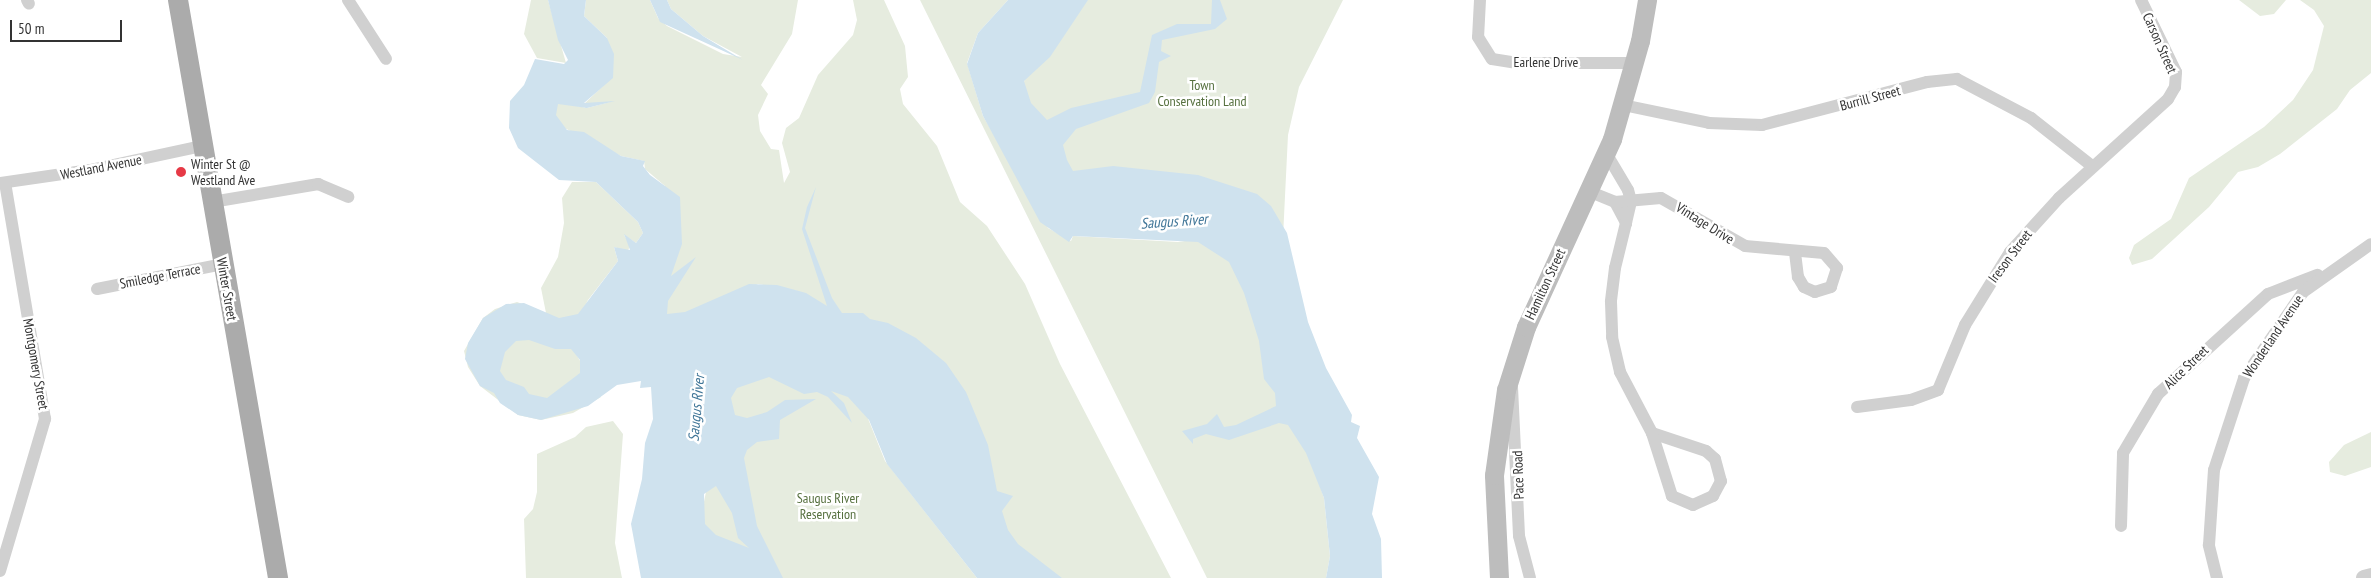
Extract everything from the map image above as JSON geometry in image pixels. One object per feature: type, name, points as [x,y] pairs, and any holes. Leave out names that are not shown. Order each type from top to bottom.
[{"type":"main road","name":"Winter Street","points":[[178,0],[278,578]]},
{"type":"main road","name":"Hamilton Street","points":[[1499,578],[1494,476],[1510,371],[1526,327],[1606,153],[1623,105],[1647,0]]},
{"type":"street","points":[[348,0],[386,59]]},
{"type":"street","name":"Earlene Drive","points":[[1480,0],[1478,37],[1492,59],[1516,64],[1634,63]]},
{"type":"street","name":"Carson Street","points":[[2141,0],[2174,65],[2174,87]]},
{"type":"street","name":"Burrill Street","points":[[1623,105],[1710,123],[1762,125],[1927,82],[1957,79],[2031,118],[2092,166]]},
{"type":"street","name":"Ireson Street","points":[[1857,408],[1911,400],[1938,390],[1965,325],[1992,278],[2028,232],[2092,166],[2164,102],[2174,87]]},
{"type":"street","name":"Westland Avenue","points":[[2,183],[90,170],[202,146]]},
{"type":"street","points":[[1606,153],[1624,180],[1631,201],[1613,279],[1612,337],[1623,382],[1652,433],[1672,496],[1692,505],[1713,496],[1721,480],[1715,458],[1706,451],[1652,433]]},
{"type":"street","name":"Montgomery Street","points":[[0,571],[45,419],[2,183]]},
{"type":"street","points":[[212,202],[318,184],[348,197]]},
{"type":"street","points":[[1588,190],[1615,202],[1626,223]]},
{"type":"street","name":"Vintage Drive","points":[[1615,202],[1653,197],[1669,200],[1735,242],[1757,249],[1795,252]]},
{"type":"street","name":"Wonderland Avenue","points":[[2217,578],[2209,545],[2214,470],[2241,387],[2303,292],[2333,268],[2371,244]]},
{"type":"street","name":"Smiledge Terrace","points":[[97,289],[223,264]]},
{"type":"street","name":"Alice Street","points":[[2121,526],[2123,453],[2158,394],[2268,294],[2333,268]]},
{"type":"street","name":"Pace Road","points":[[1510,371],[1519,536],[1530,578]]},
{"type":"street","points":[[2364,578],[2371,576]]},
{"type":"green space","points":[[531,0],[548,0],[566,63],[537,58],[524,34]]},
{"type":"green space","points":[[586,0],[650,0],[658,18],[667,26],[723,54],[742,57],[703,36],[671,9],[667,0],[798,0],[792,34],[761,85],[768,94],[758,115],[760,131],[771,149],[779,150],[784,183],[790,172],[782,143],[786,128],[799,118],[818,75],[853,35],[857,20],[853,0],[884,0],[905,46],[908,77],[900,89],[903,104],[937,146],[960,202],[987,226],[1025,284],[1060,364],[1171,578],[1048,578],[1029,562],[831,310],[797,291],[758,284],[715,306],[663,320],[665,186],[645,169],[644,161],[621,156],[538,115],[541,106],[563,103],[587,108],[610,102],[584,104],[604,85],[607,38],[584,16]]},
{"type":"green space","points":[[920,0],[1008,0],[978,33],[967,63],[983,116],[1048,228],[1071,241],[1073,236],[1178,242],[1199,239],[1238,247],[1324,498],[1330,556],[1326,578],[1207,578]]},
{"type":"green space","name":"Town Conservation Land","points":[[1085,0],[1343,0],[1299,87],[1288,135],[1283,237],[1098,201],[1019,110],[1026,71]]},
{"type":"green space","points":[[2239,0],[2286,0],[2274,14],[2260,16]]},
{"type":"green space","points":[[2300,0],[2371,0],[2371,73],[2350,90],[2337,109],[2280,154],[2258,167],[2238,172],[2209,207],[2152,259],[2132,265],[2129,258],[2134,245],[2171,219],[2189,178],[2264,127],[2293,100],[2313,70],[2324,26],[2314,10]]},
{"type":"green space","points":[[572,182],[596,182],[638,222],[643,233],[636,243],[624,235],[630,245],[628,251],[614,247],[618,261],[588,300],[568,340],[601,397],[573,413],[541,420],[518,415],[480,386],[468,367],[464,351],[483,318],[495,309],[517,302],[546,313],[541,288],[558,257],[564,223],[562,198]]},
{"type":"green space","name":"Saugus River Reservation","points":[[731,366],[857,391],[885,461],[977,578],[709,578],[699,527]]},
{"type":"green space","points":[[613,421],[623,434],[615,543],[622,578],[526,578],[524,519],[533,509],[537,492],[537,454],[575,437],[586,427]]},
{"type":"green space","points":[[2371,432],[2371,467],[2345,476],[2330,472],[2329,462],[2344,445]]},
{"type":"water","name":"Saugus River","points":[[548,0],[586,0],[584,16],[607,38],[614,54],[613,78],[584,103],[615,101],[587,108],[558,104],[556,115],[567,130],[584,132],[621,156],[645,161],[643,166],[650,175],[680,197],[682,244],[671,276],[696,257],[668,301],[667,314],[685,312],[749,284],[777,285],[806,293],[827,306],[802,229],[807,207],[816,187],[805,228],[832,298],[842,313],[863,313],[870,319],[888,323],[916,338],[946,363],[966,392],[988,445],[997,491],[1013,496],[1002,511],[1008,530],[1018,544],[1062,578],[977,578],[887,464],[869,420],[848,397],[831,391],[844,403],[852,423],[828,397],[817,392],[804,394],[769,377],[737,388],[731,398],[735,415],[747,418],[767,412],[785,400],[816,399],[780,420],[779,439],[757,442],[747,450],[744,458],[757,526],[783,578],[641,578],[631,524],[642,479],[645,443],[653,419],[651,387],[640,388],[641,381],[617,385],[588,406],[541,420],[518,415],[500,403],[494,393],[480,386],[465,359],[468,343],[483,318],[506,304],[524,303],[559,318],[578,314],[618,261],[614,247],[630,250],[624,234],[636,243],[643,233],[638,222],[596,182],[559,180],[518,148],[509,128],[510,101],[524,85],[535,59],[564,64],[568,60],[558,40]],"holes":[[[529,340],[555,349],[571,349],[580,360],[580,373],[547,398],[529,394],[524,387],[506,380],[500,371],[505,352],[516,341]],[[716,486],[732,513],[738,538],[749,548],[716,535],[705,524],[704,494]]]},
{"type":"water","points":[[650,0],[667,0],[671,9],[703,36],[743,60],[660,22]]},
{"type":"water","name":"Saugus River","points":[[1008,0],[1088,0],[1050,57],[1024,81],[1031,103],[1047,120],[1071,108],[1140,92],[1152,35],[1177,24],[1211,24],[1212,0],[1220,0],[1227,19],[1215,29],[1162,40],[1161,51],[1171,56],[1159,62],[1155,92],[1149,103],[1076,129],[1063,145],[1067,160],[1073,171],[1113,166],[1198,175],[1257,194],[1271,206],[1287,233],[1308,322],[1326,368],[1352,415],[1351,422],[1360,426],[1357,438],[1379,477],[1372,514],[1381,539],[1382,578],[1326,578],[1330,556],[1324,498],[1306,453],[1288,425],[1279,423],[1229,440],[1206,434],[1193,439],[1193,444],[1182,431],[1207,424],[1217,414],[1224,427],[1236,425],[1276,406],[1275,393],[1264,379],[1259,341],[1244,293],[1229,262],[1198,242],[1073,236],[1069,242],[1040,222],[983,116],[967,64],[978,33]]},
{"type":"place","name":"Winter St @ Westland Ave","points":[[181,172]]}]
